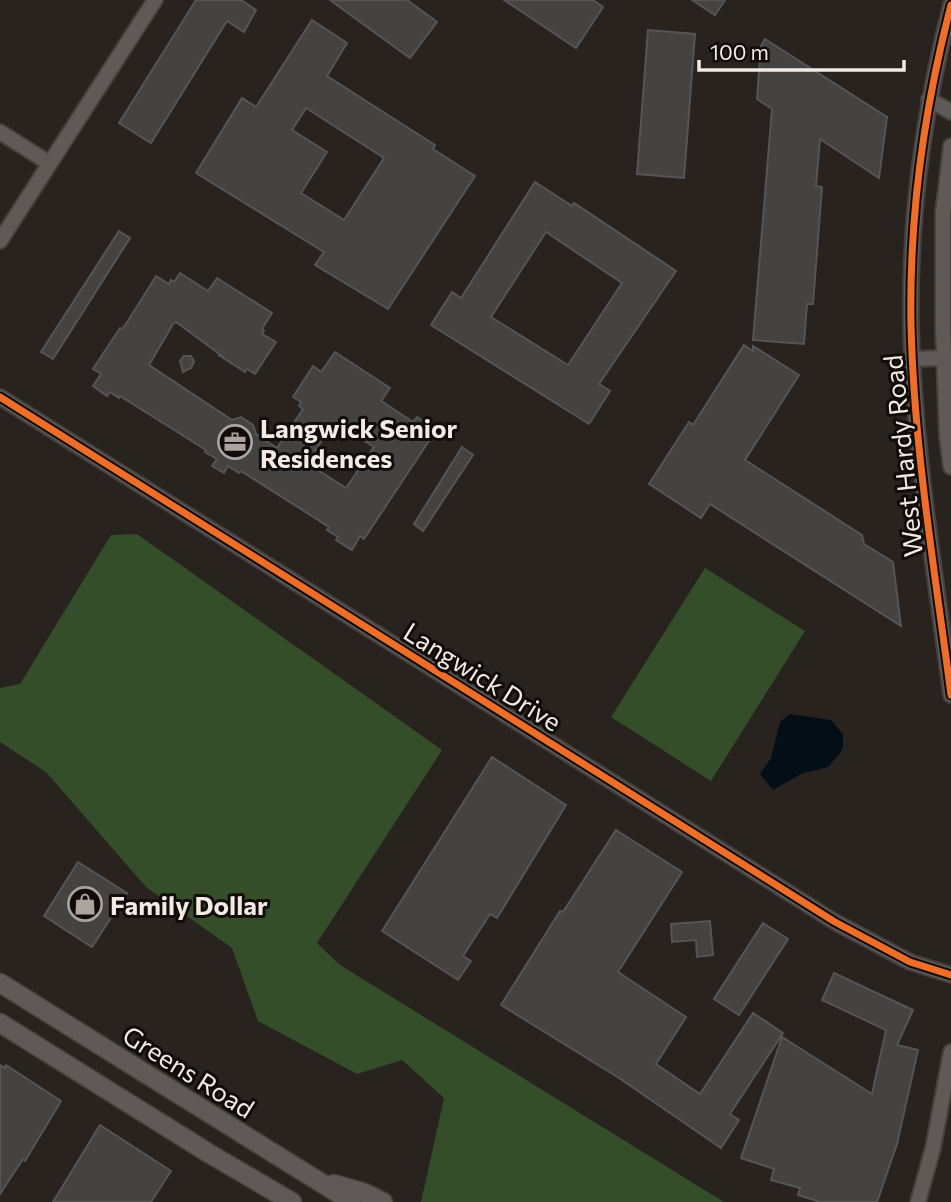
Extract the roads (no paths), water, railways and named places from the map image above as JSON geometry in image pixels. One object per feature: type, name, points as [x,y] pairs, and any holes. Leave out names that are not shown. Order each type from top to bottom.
[{"type":"main road","name":"Greens Road","points":[[0,983],[352,1202]]},
{"type":"main road","points":[[0,1023],[290,1201]]},
{"type":"main road","points":[[311,1177],[365,1193],[383,1202]]},
{"type":"street","points":[[0,241],[155,0]]},
{"type":"street","name":"West Hardy Road","points":[[951,5],[929,99],[920,156],[912,274],[912,359],[931,548],[951,695]]},
{"type":"street","points":[[929,99],[951,111]]},
{"type":"street","points":[[0,132],[49,163]]},
{"type":"street","name":"West Hardy Road","points":[[951,146],[943,213],[944,358],[951,467]]},
{"type":"street","points":[[912,359],[944,358]]},
{"type":"street","name":"Langwick Drive","points":[[0,397],[835,922],[910,962],[951,975]]},
{"type":"street","points":[[918,1202],[933,1148],[951,1052]]},
{"type":"place","name":"Langwick Senior Residences","points":[[235,442]]},
{"type":"place","name":"Family Dollar","points":[[85,904]]}]
